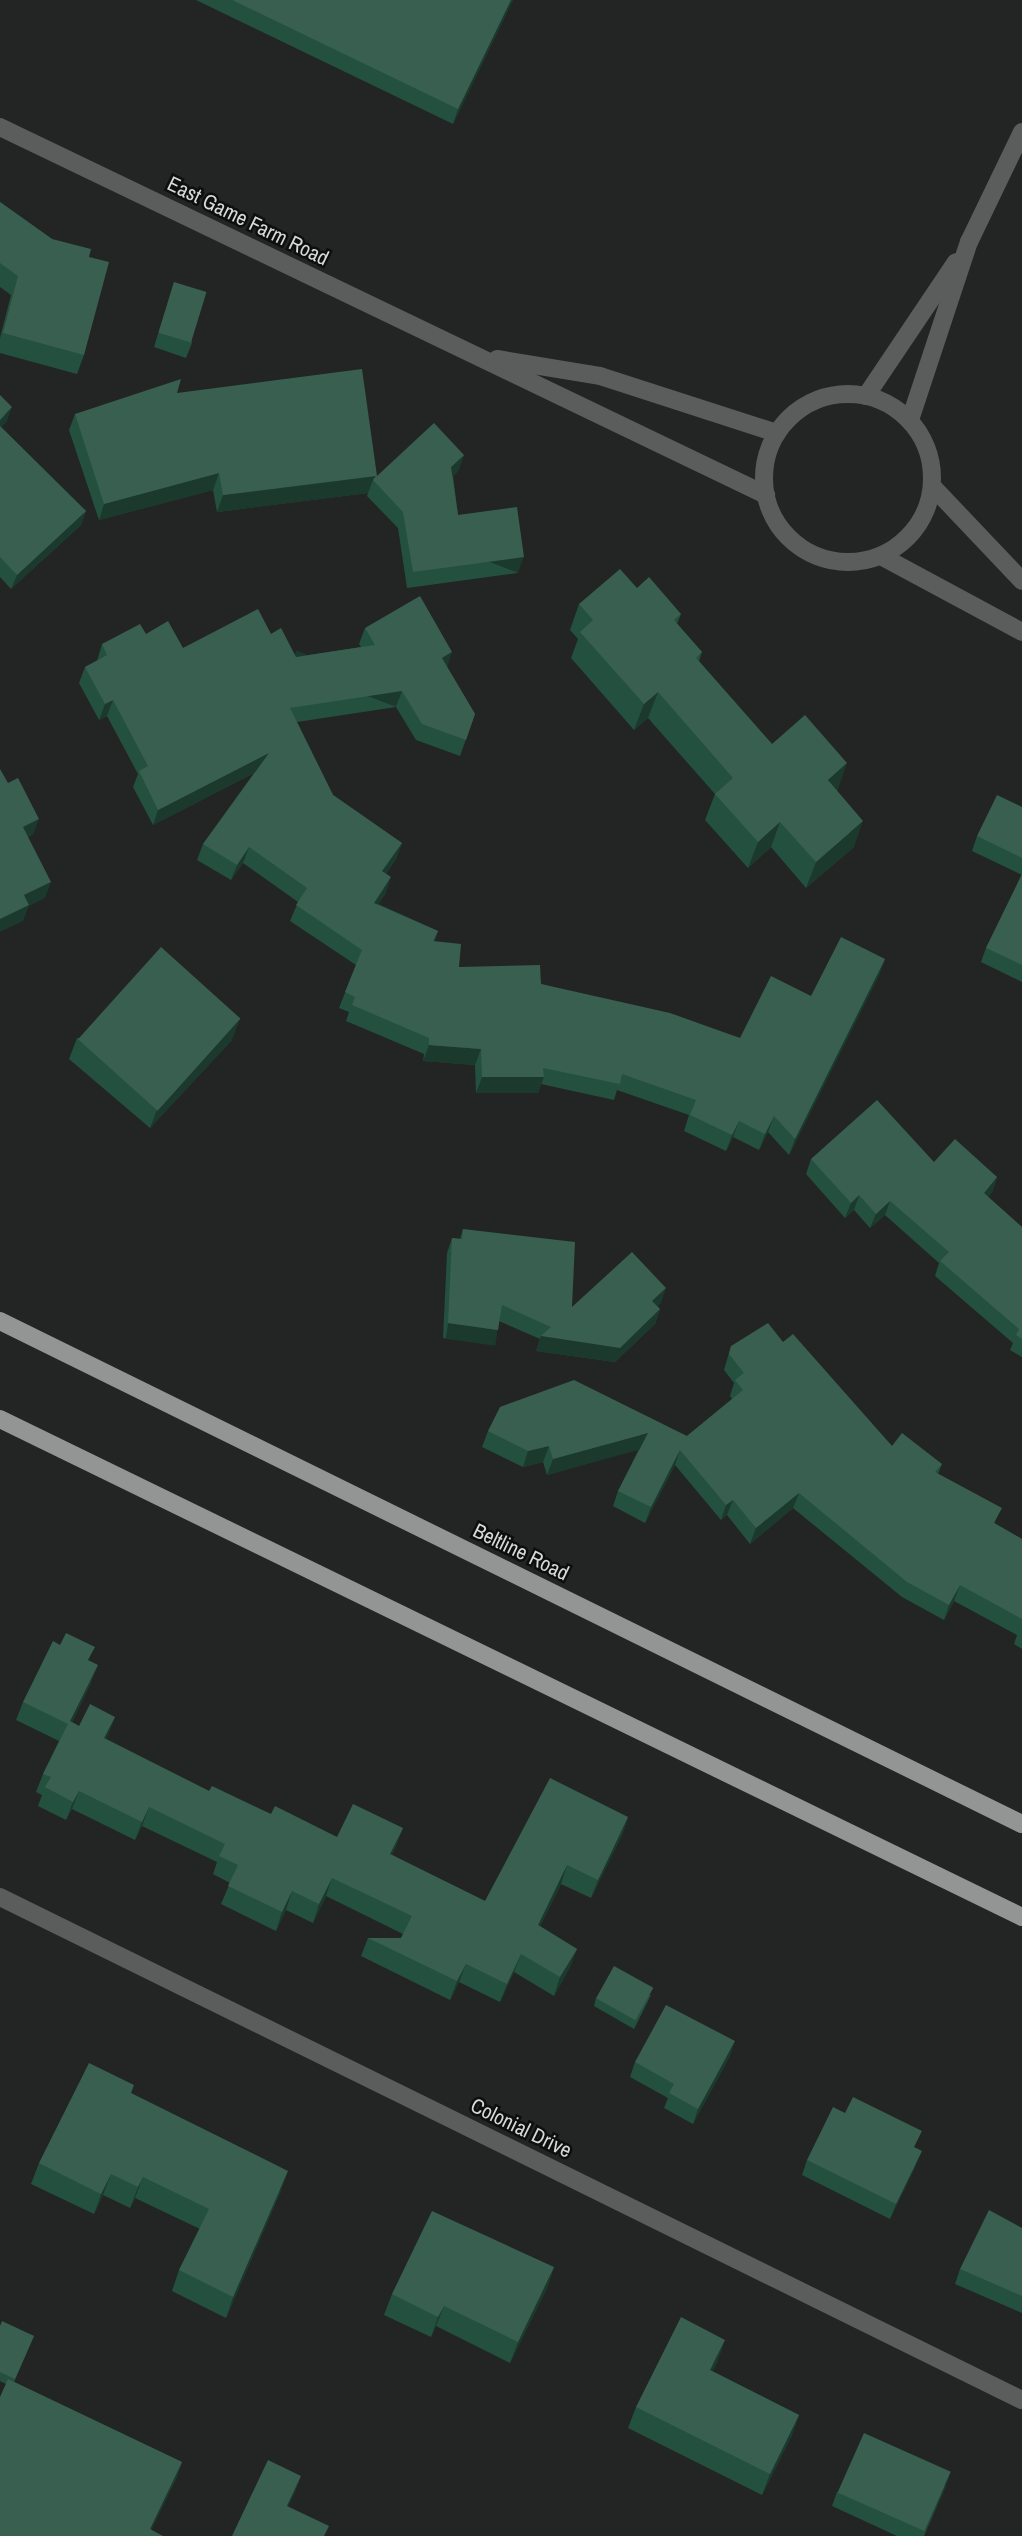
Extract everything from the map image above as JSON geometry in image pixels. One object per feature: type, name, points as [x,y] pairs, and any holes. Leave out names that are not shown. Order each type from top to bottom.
[{"type":"main road","name":"Beltline Road","points":[[0,1321],[1022,1824]]},
{"type":"main road","points":[[0,1419],[1022,1917]]},
{"type":"street","name":"East Game Farm Road","points":[[0,127],[766,495]]},
{"type":"street","points":[[910,420],[969,242],[1022,132]]},
{"type":"street","points":[[866,396],[969,242]]},
{"type":"street","name":"East Game Farm Road","points":[[477,356],[600,376],[777,433]]},
{"type":"street","points":[[866,396],[910,420],[931,463],[932,486],[924,515],[906,540],[881,556],[845,561],[809,553],[774,519],[766,495],[768,453],[777,433],[815,401],[866,396]]},
{"type":"street","points":[[932,486],[1022,581]]},
{"type":"street","points":[[881,556],[1022,632]]},
{"type":"street","name":"Colonial Drive","points":[[0,1897],[1022,2400]]},
{"type":"building","points":[[232,0],[511,0],[458,109]]},
{"type":"building","points":[[0,202],[52,239],[91,249],[89,257],[109,262],[84,355],[3,333],[18,276],[0,263]]},
{"type":"building","points":[[174,282],[207,292],[191,343],[159,333]]},
{"type":"building","points":[[362,369],[377,476],[434,423],[464,455],[451,467],[458,515],[517,507],[524,557],[413,572],[403,512],[373,480],[376,476],[223,495],[219,473],[104,504],[75,414],[181,379],[177,393]]},
{"type":"building","points":[[0,395],[12,407],[0,420]]},
{"type":"building","points":[[0,426],[86,511],[17,575],[0,557]]},
{"type":"building","points":[[620,569],[637,588],[649,577],[681,614],[674,620],[702,652],[696,658],[772,744],[805,715],[847,763],[828,780],[863,821],[816,862],[780,822],[758,842],[715,794],[733,778],[658,692],[644,704],[580,632],[593,620],[579,604]]},
{"type":"building","points":[[420,596],[452,652],[442,658],[475,714],[466,740],[422,724],[402,691],[290,708],[333,795],[402,843],[382,871],[391,877],[374,903],[438,931],[433,941],[461,944],[459,967],[540,965],[541,984],[670,1013],[740,1038],[771,976],[811,996],[841,937],[885,959],[795,1139],[774,1116],[765,1134],[739,1121],[732,1135],[690,1115],[696,1100],[622,1074],[620,1084],[543,1068],[544,1077],[482,1077],[481,1049],[429,1045],[429,1038],[352,1005],[355,997],[345,992],[362,950],[296,905],[307,888],[249,847],[237,865],[203,844],[269,753],[158,810],[139,771],[148,766],[113,700],[105,704],[85,667],[107,655],[102,644],[140,624],[146,634],[168,621],[183,648],[258,609],[271,634],[281,628],[296,657],[375,645],[365,628]]},
{"type":"building","points":[[0,769],[8,783],[18,778],[39,819],[23,827],[51,882],[24,895],[29,905],[0,919]]},
{"type":"building","points":[[997,795],[1022,807],[1022,858],[977,836]]},
{"type":"building","points":[[1022,874],[1022,965],[986,948]]},
{"type":"building","points":[[161,947],[241,1019],[158,1111],[78,1039]]},
{"type":"building","points":[[877,1100],[934,1162],[955,1139],[997,1177],[984,1193],[1022,1227],[1022,1339],[1016,1335],[1019,1329],[940,1261],[949,1252],[890,1201],[876,1214],[859,1195],[851,1203],[811,1159]]},
{"type":"building","points":[[463,1229],[575,1242],[572,1307],[632,1252],[666,1288],[652,1301],[660,1309],[620,1348],[541,1336],[551,1327],[502,1305],[498,1330],[448,1323],[452,1238],[462,1239]]},
{"type":"building","points":[[768,1323],[783,1342],[793,1334],[892,1446],[902,1433],[942,1464],[935,1472],[1002,1508],[994,1523],[1022,1539],[1022,1619],[960,1585],[949,1605],[907,1582],[799,1493],[756,1528],[733,1500],[726,1505],[680,1450],[651,1507],[618,1491],[648,1433],[553,1459],[549,1446],[528,1451],[488,1431],[500,1407],[574,1380],[687,1436],[743,1390],[735,1380],[744,1373],[729,1354],[731,1346]]},
{"type":"building","points":[[66,1633],[95,1647],[88,1660],[98,1665],[70,1721],[79,1726],[90,1704],[115,1717],[104,1738],[209,1791],[212,1786],[271,1814],[275,1806],[337,1837],[353,1804],[403,1828],[390,1854],[485,1901],[550,1778],[628,1817],[598,1880],[567,1865],[538,1925],[577,1949],[560,1977],[521,1954],[507,1984],[466,1964],[457,1981],[368,1938],[401,1938],[412,1916],[332,1878],[319,1904],[292,1891],[282,1912],[228,1886],[238,1865],[219,1856],[225,1844],[149,1807],[142,1822],[79,1791],[73,1802],[45,1787],[51,1777],[43,1774],[68,1724],[23,1702],[53,1641],[60,1645]]},
{"type":"building","points":[[614,1966],[653,1988],[635,2020],[596,1998]]},
{"type":"building","points":[[666,2005],[735,2041],[698,2109],[669,2093],[674,2084],[635,2062]]},
{"type":"building","points":[[89,2063],[134,2085],[131,2093],[288,2171],[233,2297],[179,2270],[209,2209],[143,2177],[138,2187],[111,2174],[101,2194],[39,2163]]},
{"type":"building","points":[[853,2097],[922,2131],[914,2147],[922,2151],[896,2204],[807,2160],[833,2107],[845,2113]]},
{"type":"building","points":[[989,2210],[1022,2228],[1022,2296],[960,2269]]},
{"type":"building","points":[[432,2211],[554,2267],[518,2342],[444,2306],[438,2317],[392,2294]]},
{"type":"building","points":[[681,2317],[725,2340],[710,2370],[799,2415],[770,2474],[636,2407]]},
{"type":"building","points":[[2,2321],[34,2336],[15,2379],[0,2372]]},
{"type":"building","points":[[8,2379],[182,2462],[150,2529],[163,2536],[0,2536],[0,2397]]},
{"type":"building","points":[[864,2433],[951,2472],[924,2531],[838,2492]]},
{"type":"building","points":[[268,2460],[301,2476],[287,2506],[329,2526],[324,2536],[232,2536]]}]
